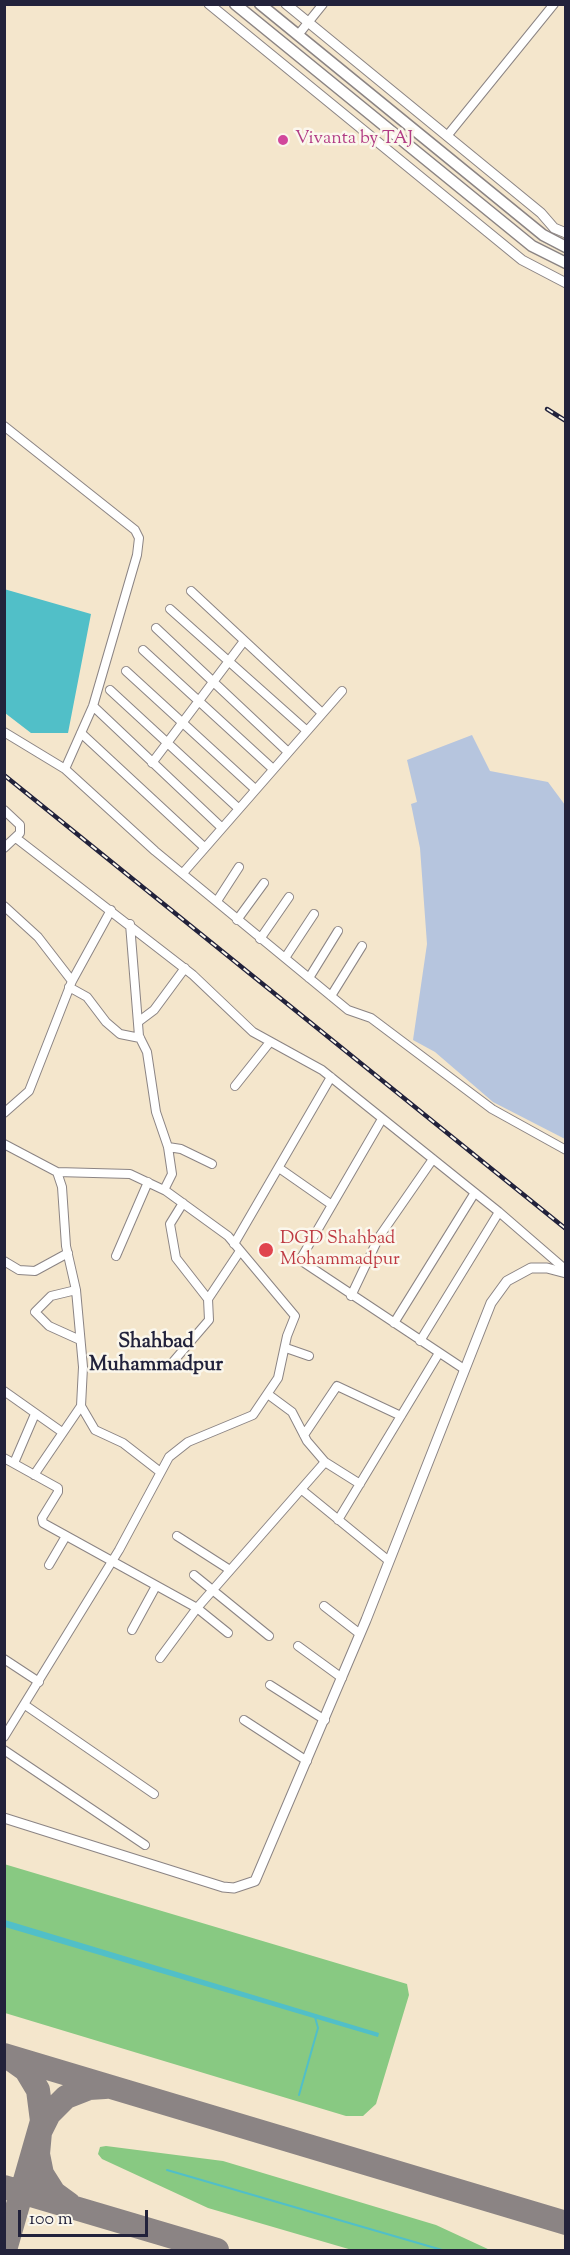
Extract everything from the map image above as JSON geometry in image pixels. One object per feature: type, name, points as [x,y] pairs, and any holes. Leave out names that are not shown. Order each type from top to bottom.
[{"type":"main road","points":[[235,4],[532,246],[566,263]]},
{"type":"main road","points":[[260,4],[543,235],[566,248]]},
{"type":"street","points":[[209,4],[522,260],[566,283]]},
{"type":"street","points":[[286,4],[541,213],[554,228],[566,234]]},
{"type":"street","points":[[298,35],[323,4]]},
{"type":"street","points":[[447,136],[554,4]]},
{"type":"street","points":[[4,426],[138,534],[137,555],[93,706],[65,769]]},
{"type":"street","points":[[191,591],[322,713]]},
{"type":"street","points":[[170,609],[307,730]]},
{"type":"street","points":[[156,628],[288,752]]},
{"type":"street","points":[[152,763],[200,703],[244,641]]},
{"type":"street","points":[[142,650],[273,769]]},
{"type":"street","points":[[126,671],[255,789]]},
{"type":"street","points":[[110,690],[238,808]]},
{"type":"street","points":[[188,877],[204,847],[342,691]]},
{"type":"street","points":[[93,706],[221,827]]},
{"type":"street","points":[[4,732],[65,769],[237,920],[348,1010],[371,1018],[492,1108],[566,1150]]},
{"type":"street","points":[[81,733],[204,847]]},
{"type":"street","points":[[4,810],[20,825],[20,833],[4,848]]},
{"type":"street","points":[[16,838],[185,968],[247,1028],[331,1077],[499,1212],[566,1272]]},
{"type":"street","points":[[217,901],[239,867]]},
{"type":"street","points":[[237,920],[264,883]]},
{"type":"street","points":[[260,939],[289,897]]},
{"type":"street","points":[[4,906],[38,937],[70,984],[87,997],[106,1022],[120,1034],[140,1038]]},
{"type":"street","points":[[4,1113],[29,1092],[70,984],[111,910]]},
{"type":"street","points":[[285,958],[314,914]]},
{"type":"street","points":[[130,924],[140,1038],[147,1052],[156,1112],[168,1147],[172,1177],[164,1190]]},
{"type":"street","points":[[309,978],[338,931]]},
{"type":"street","points":[[331,996],[363,946]]},
{"type":"street","points":[[138,1022],[154,1010],[185,968]]},
{"type":"street","points":[[235,1086],[270,1042]]},
{"type":"street","points":[[172,1363],[209,1320],[208,1299],[331,1077]]},
{"type":"street","points":[[382,1119],[299,1258],[351,1296],[464,1370]]},
{"type":"street","points":[[4,1144],[57,1172],[103,1175],[119,1173],[148,1182],[164,1190],[237,1247],[293,1310],[295,1322],[287,1336],[278,1378],[254,1415],[188,1442],[169,1457],[159,1471],[112,1562],[4,1737]]},
{"type":"street","points":[[168,1147],[181,1149],[212,1164]]},
{"type":"street","points":[[351,1296],[379,1237],[433,1159]]},
{"type":"street","points":[[279,1168],[332,1205]]},
{"type":"street","points":[[57,1172],[62,1187],[68,1253],[76,1290],[80,1340],[81,1406],[95,1430],[123,1443],[159,1471]]},
{"type":"street","points":[[116,1256],[125,1239],[138,1200],[148,1182]]},
{"type":"street","points":[[394,1323],[474,1194]]},
{"type":"street","points":[[183,1203],[170,1224],[176,1258],[208,1299]]},
{"type":"street","points":[[420,1341],[499,1212]]},
{"type":"street","points":[[4,1261],[19,1270],[35,1272],[68,1253]]},
{"type":"street","points":[[4,1818],[223,1887],[234,1888],[251,1883],[257,1878],[360,1634],[491,1303],[507,1281],[531,1268],[547,1268],[566,1272]]},
{"type":"street","points":[[76,1290],[51,1296],[35,1312],[49,1326],[80,1340]]},
{"type":"street","points":[[286,1348],[309,1356]]},
{"type":"street","points":[[338,1520],[439,1353]]},
{"type":"street","points":[[304,1435],[337,1386],[401,1416]]},
{"type":"street","points":[[4,1391],[62,1432]]},
{"type":"street","points":[[269,1395],[292,1412],[304,1435],[325,1462],[360,1484]]},
{"type":"street","points":[[34,1475],[81,1406]]},
{"type":"street","points":[[14,1463],[35,1414]]},
{"type":"street","points":[[4,1458],[58,1488],[58,1492],[41,1521],[197,1608],[228,1633]]},
{"type":"street","points":[[160,1658],[197,1608],[325,1462]]},
{"type":"street","points":[[302,1490],[389,1561]]},
{"type":"street","points":[[49,1565],[66,1536]]},
{"type":"street","points":[[177,1536],[230,1570]]},
{"type":"street","points":[[194,1575],[269,1636]]},
{"type":"street","points":[[132,1630],[156,1586]]},
{"type":"street","points":[[324,1606],[360,1634]]},
{"type":"street","points":[[298,1646],[342,1678]]},
{"type":"street","points":[[4,1659],[39,1682]]},
{"type":"street","points":[[270,1685],[325,1720]]},
{"type":"street","points":[[25,1705],[154,1794]]},
{"type":"street","points":[[244,1720],[307,1761]]},
{"type":"street","points":[[4,1750],[145,1845]]},
{"type":"shaded area","points":[[472,735],[490,771],[548,782],[565,805],[565,1139],[493,1102],[435,1052],[413,1040],[427,944],[420,848],[411,804],[417,802],[407,760]]},
{"type":"green space","points":[[4,1864],[407,1984],[409,1995],[376,2104],[363,2116],[346,2116],[5,2013]]},
{"type":"green space","points":[[100,2147],[223,2161],[436,2225],[490,2250],[352,2250],[208,2208],[102,2159],[98,2154]]},
{"type":"water","points":[[4,589],[91,614],[68,733],[31,733],[5,713]]},
{"type":"water","points":[[5,1920],[379,2033],[378,2037],[5,1927]]},
{"type":"waterway","points":[[299,2095],[318,2028],[315,2017]]},
{"type":"waterway","points":[[167,2170],[442,2250]]},
{"type":"taxiway","points":[[4,2055],[566,2223]]},
{"type":"taxiway","points":[[5,2250],[42,2121],[38,2090],[26,2070],[12,2060]]},
{"type":"taxiway","points":[[69,2204],[54,2193],[42,2174],[38,2154],[40,2132],[49,2114],[66,2097],[89,2088],[105,2087]]},
{"type":"taxiway","points":[[4,2187],[217,2250]]},
{"type":"railway","points":[[547,409],[566,421]]},
{"type":"railway","points":[[4,775],[566,1229]]},
{"type":"place","name":"Vivanta by TAJ","points":[[283,140]]},
{"type":"place","name":"DGD Shahbad Mohammadpur","points":[[266,1250]]},
{"type":"district","name":"Shahbad Muhammadpur","points":[[156,1356]]}]
